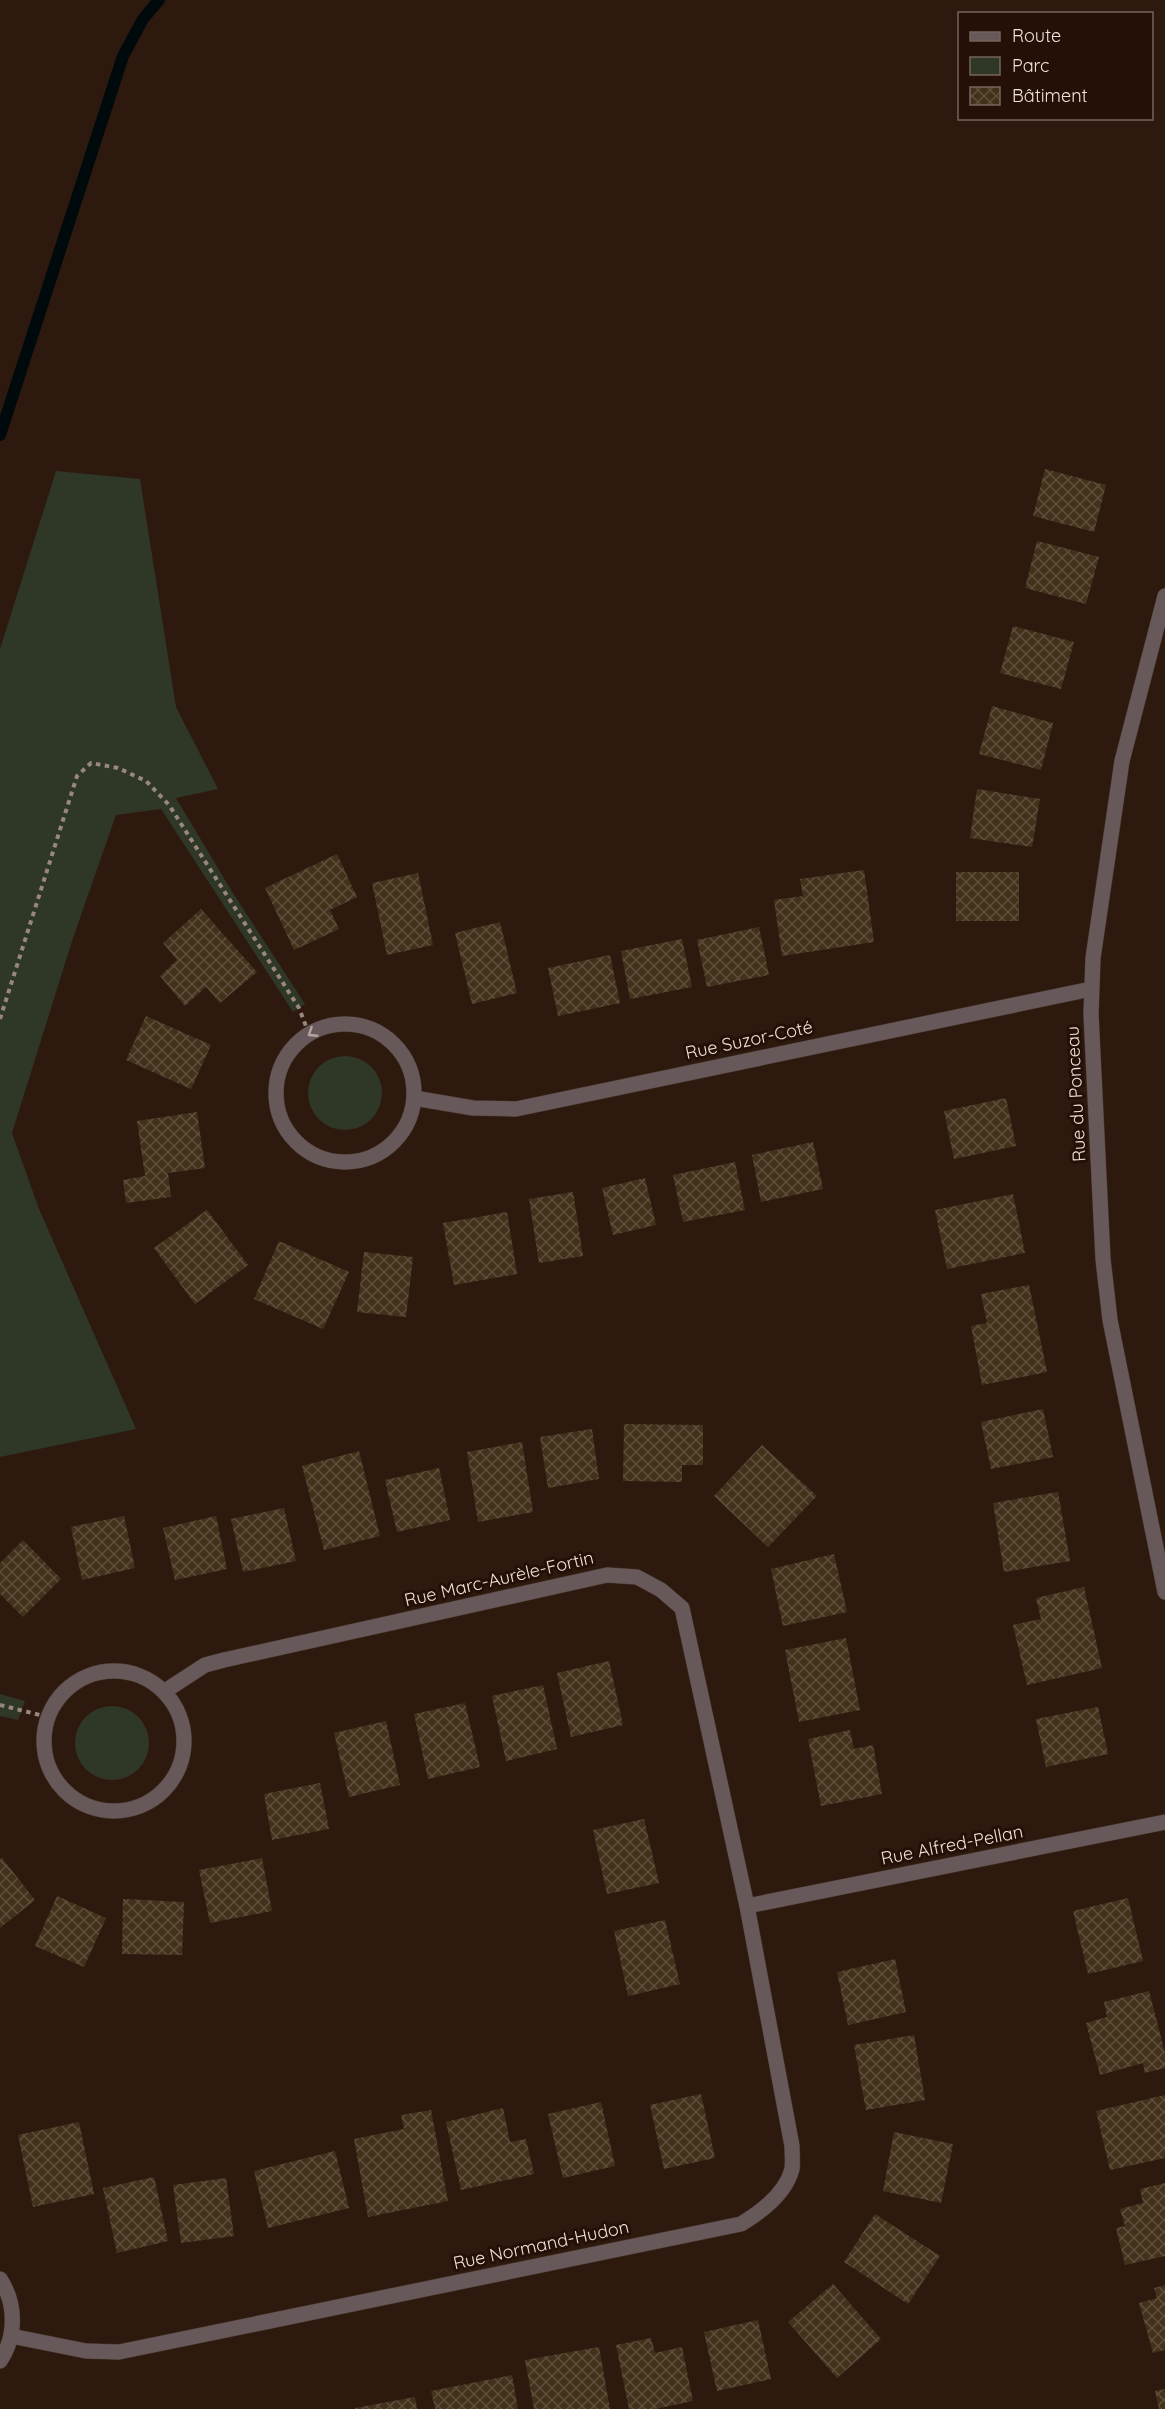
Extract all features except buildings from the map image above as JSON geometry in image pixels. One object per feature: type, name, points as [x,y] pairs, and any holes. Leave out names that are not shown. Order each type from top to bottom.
[{"type":"street","name":"Rue du Ponceau","points":[[1165,596],[1122,760],[1091,989],[1103,1259],[1108,1310],[1165,1592]]},
{"type":"street","name":"Rue Suzor-Coté","points":[[414,1098],[473,1108],[516,1109],[1091,989]]},
{"type":"street","points":[[342,1023],[365,1026],[386,1037],[402,1053],[411,1075],[414,1098],[408,1120],[396,1139],[379,1153],[358,1161],[336,1162],[314,1155],[296,1143],[283,1125],[276,1103],[276,1080],[284,1058],[309,1034],[319,1028],[342,1023]]},
{"type":"street","name":"Rue Marc-Aurèle-Fortin","points":[[165,1691],[205,1665],[224,1660],[607,1575],[637,1576],[661,1590],[681,1608],[747,1906]]},
{"type":"street","points":[[123,1671],[145,1677],[165,1691],[178,1710],[184,1732],[184,1755],[176,1776],[161,1794],[141,1806],[119,1812],[96,1809],[75,1800],[58,1784],[47,1763],[44,1740],[48,1717],[61,1694],[78,1681],[100,1672],[123,1671]]},
{"type":"street","name":"Rue Alfred-Pellan","points":[[747,1906],[1165,1822]]},
{"type":"street","name":"Rue Normand-Hudon","points":[[11,2336],[86,2351],[119,2352],[741,2224],[772,2200],[789,2178],[792,2168],[792,2146],[747,1906]]},
{"type":"street","points":[[0,2279],[6,2288],[13,2312],[11,2336],[0,2361]]},
{"type":"path","points":[[0,1019],[77,776],[91,763],[118,768],[146,781],[169,805],[299,1008],[309,1034]]},
{"type":"path","points":[[0,1705],[48,1717]]},
{"type":"green space","points":[[56,471],[140,479],[176,707],[218,789],[176,798],[231,890],[305,1004],[293,1012],[161,809],[116,815],[73,938],[12,1133],[39,1209],[136,1429],[0,1457],[0,649]]},
{"type":"green space","points":[[345,1056],[359,1059],[371,1067],[379,1079],[382,1093],[379,1107],[371,1119],[359,1127],[345,1130],[331,1127],[319,1119],[311,1107],[308,1093],[311,1079],[319,1067],[331,1059]]},
{"type":"green space","points":[[0,1694],[25,1701],[18,1720],[0,1716]]},
{"type":"green space","points":[[112,1706],[126,1709],[138,1717],[146,1729],[149,1743],[146,1757],[138,1769],[126,1777],[112,1780],[98,1777],[86,1769],[78,1757],[75,1743],[78,1729],[86,1717],[98,1709]]},
{"type":"waterway","points":[[0,435],[123,56],[143,19],[159,0]]}]
